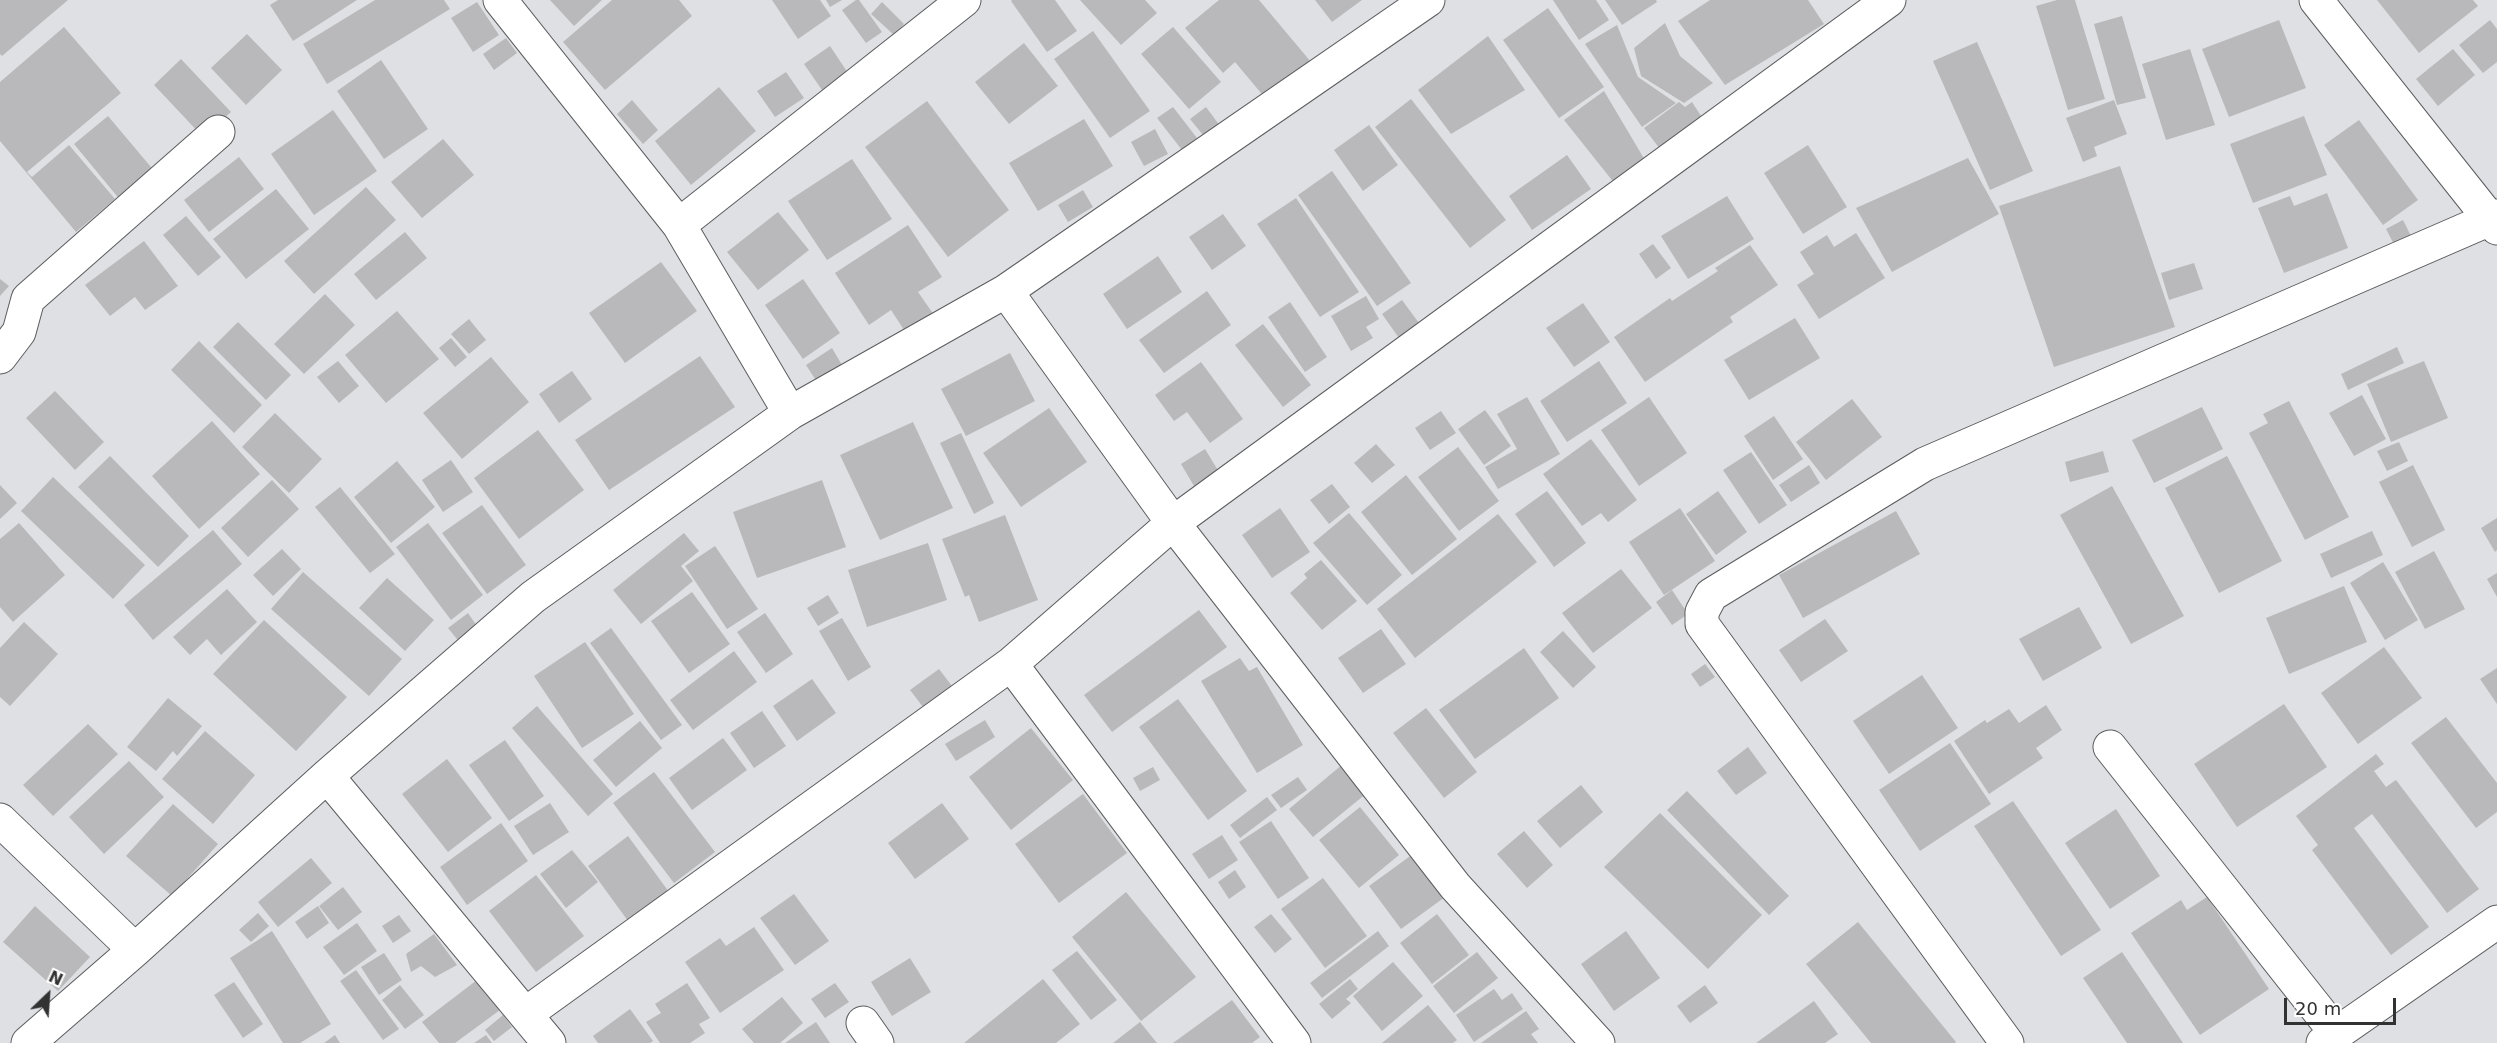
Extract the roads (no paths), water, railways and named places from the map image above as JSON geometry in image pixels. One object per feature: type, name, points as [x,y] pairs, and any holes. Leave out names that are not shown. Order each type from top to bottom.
[{"type":"street","points":[[501,0],[679,225],[790,413]]},
{"type":"street","points":[[679,225],[964,0]]},
{"type":"street","points":[[28,1043],[135,950],[327,776],[533,597],[790,413],[1006,291],[1428,0]]},
{"type":"street","points":[[527,1013],[1011,664],[1173,523],[1889,0]]},
{"type":"street","points":[[2007,1043],[1702,624],[1702,612],[1711,595],[1925,464],[2495,221],[2429,146],[2316,0]]},
{"type":"street","points":[[0,357],[19,332],[28,299],[218,132]]},
{"type":"street","points":[[1006,291],[1173,523],[1455,886],[1598,1043]]},
{"type":"street","points":[[1011,664],[1293,1043]]},
{"type":"street","points":[[2110,747],[2330,1039],[2497,922]]},
{"type":"street","points":[[327,776],[527,1013],[549,1043]]},
{"type":"street","points":[[0,820],[135,950]]}]
